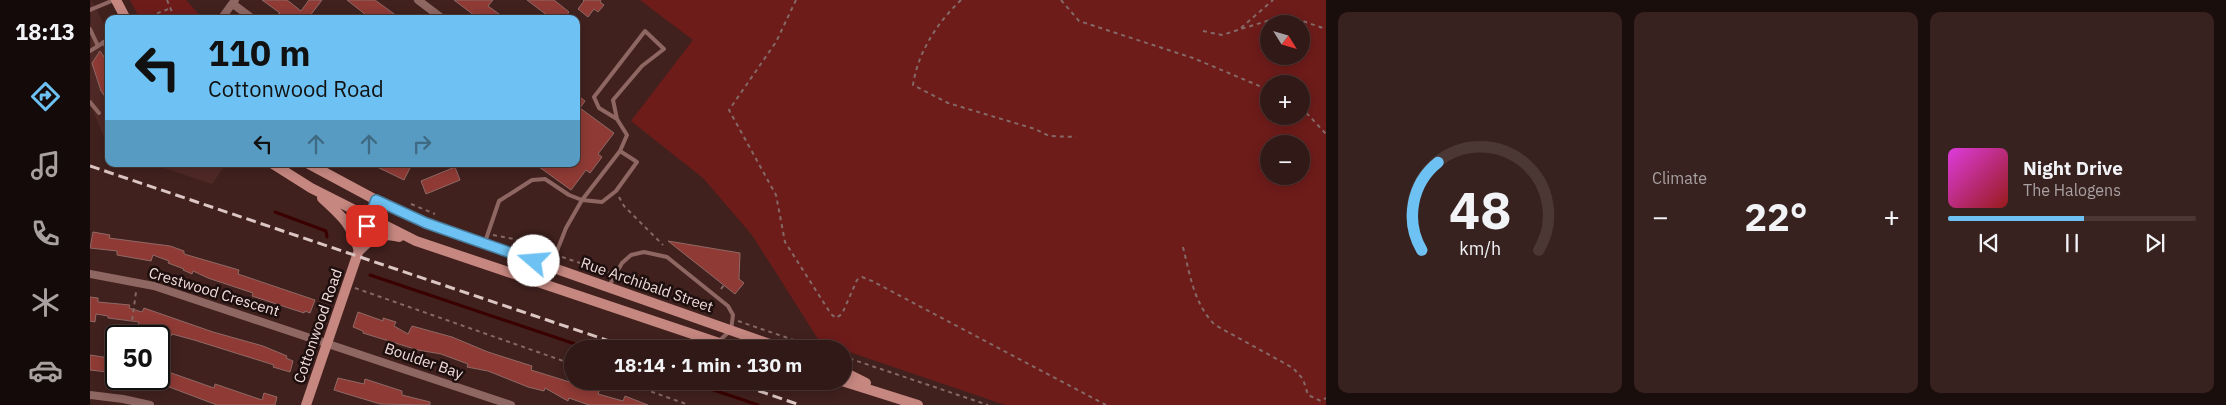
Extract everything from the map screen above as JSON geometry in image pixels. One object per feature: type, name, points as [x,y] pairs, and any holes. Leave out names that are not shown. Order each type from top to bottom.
[{"type":"main road","points":[[115,0],[124,15]]},
{"type":"main road","points":[[278,167],[311,188],[416,241],[708,340]]},
{"type":"main road","name":"Rue Archibald Street","points":[[315,167],[376,200],[426,223],[608,288],[732,325],[764,340]]},
{"type":"main road","points":[[311,188],[348,223],[360,251],[372,238],[380,234],[416,241]]},
{"type":"main road","name":"Cottonwood Road","points":[[306,405],[376,200]]},
{"type":"main road","points":[[852,376],[886,394]]},
{"type":"main road","points":[[852,384],[918,405]]},
{"type":"street","points":[[418,0],[437,15]]},
{"type":"street","points":[[224,15],[234,2],[248,15]]},
{"type":"street","name":"Crestwood Crescent","points":[[90,274],[154,286],[328,343]]},
{"type":"street","name":"Boulder Bay","points":[[328,343],[511,405]]},
{"type":"street","points":[[90,394],[123,398],[150,405]]},
{"type":"lane","points":[[90,10],[115,0]]},
{"type":"lane","points":[[90,29],[98,46]]},
{"type":"lane","points":[[544,284],[554,254],[566,228],[582,200],[620,151],[627,135],[617,119],[613,100],[642,66],[664,50],[646,32],[594,97],[599,108],[617,119]]},
{"type":"lane","points":[[90,51],[103,42],[105,45]]},
{"type":"lane","points":[[90,102],[99,113]]},
{"type":"lane","points":[[485,245],[499,201],[532,180],[545,179],[569,196],[582,200],[602,202],[616,191],[638,162],[620,151]]},
{"type":"lane","points":[[608,288],[622,263],[631,256],[644,252],[666,257],[728,306],[734,315],[732,325],[720,340]]},
{"type":"path","points":[[167,0],[174,15]]},
{"type":"path","points":[[796,0],[776,42],[729,110],[776,195],[785,242],[831,314],[836,318],[842,314],[857,280],[862,278],[872,280],[1034,369],[1106,405]]},
{"type":"path","points":[[960,0],[943,17],[916,65],[913,84],[948,103],[1035,129],[1049,136],[1076,138]]},
{"type":"path","points":[[1061,0],[1079,21],[1193,58],[1260,86]]},
{"type":"path","points":[[1240,29],[1273,0]]},
{"type":"path","points":[[153,15],[171,8]]},
{"type":"path","points":[[1203,31],[1222,35],[1270,20],[1291,17],[1326,29]]},
{"type":"path","points":[[1310,117],[1326,134]]},
{"type":"path","points":[[616,191],[624,206],[663,245]]},
{"type":"path","points":[[405,202],[438,216]]},
{"type":"path","points":[[487,234],[514,239],[615,275],[682,302]]},
{"type":"path","points":[[1183,247],[1195,296],[1206,316],[1215,325],[1292,368],[1302,379],[1308,395],[1321,401],[1326,398]]},
{"type":"path","points":[[131,325],[137,282]]},
{"type":"path","points":[[721,289],[724,285]]},
{"type":"path","points":[[348,286],[564,361]]},
{"type":"path","points":[[732,325],[787,340]]},
{"type":"path","points":[[852,359],[988,405]]},
{"type":"path","points":[[123,398],[124,390]]},
{"type":"path","points":[[646,390],[689,405]]},
{"type":"shaded area","points":[[91,0],[105,26],[105,140],[90,104]]},
{"type":"shaded area","points":[[130,0],[186,0],[199,15],[138,15]]},
{"type":"shaded area","points":[[640,0],[1326,0],[1326,405],[1005,405],[852,353],[852,340],[819,340],[752,235],[703,178],[631,121],[693,40]]},
{"type":"shaded area","points":[[161,167],[224,167],[212,184]]},
{"type":"building","points":[[262,0],[287,0],[301,11],[309,0],[322,0],[311,15],[278,14],[280,13]]},
{"type":"building","points":[[347,0],[375,0],[396,15],[366,15]]},
{"type":"building","points":[[454,0],[493,0],[488,6],[500,15],[474,15]]},
{"type":"building","points":[[527,0],[554,0],[569,12],[567,15],[547,15]]},
{"type":"building","points":[[583,0],[601,0],[600,2],[604,5],[598,12],[594,9],[588,17],[578,9]]},
{"type":"building","points":[[100,51],[105,58],[105,96],[101,91],[92,63]]},
{"type":"building","points":[[580,97],[585,101],[580,108]]},
{"type":"building","points":[[580,108],[614,133],[598,154],[602,157],[590,173],[586,170],[571,190],[539,167],[580,167]]},
{"type":"building","points":[[377,167],[410,167],[404,180]]},
{"type":"building","points":[[455,167],[460,180],[426,194],[421,181]]},
{"type":"building","points":[[93,232],[110,235],[109,238],[170,246],[184,251],[184,254],[239,270],[238,274],[315,300],[310,313],[305,311],[304,313],[252,296],[253,293],[193,271],[192,274],[168,263],[169,261],[153,255],[151,261],[117,255],[117,251],[90,248]]},
{"type":"building","points":[[668,241],[740,253],[739,279],[744,283],[735,294]]},
{"type":"building","points":[[90,297],[98,298],[98,302],[130,305],[129,308],[142,312],[144,308],[213,332],[263,346],[287,356],[286,358],[293,361],[290,372],[273,367],[274,365],[194,340],[172,334],[170,336],[170,325],[138,325],[139,322],[108,318],[108,316],[96,314],[95,322],[90,321]]},
{"type":"building","points":[[358,312],[383,321],[383,318],[396,322],[394,326],[408,334],[412,326],[452,337],[488,352],[532,366],[531,370],[564,380],[564,390],[599,390],[598,394],[623,401],[625,396],[648,405],[589,405],[569,398],[568,401],[545,388],[544,391],[528,387],[488,371],[467,367],[468,364],[441,354],[418,350],[363,333],[363,331],[353,327]]},
{"type":"building","points":[[90,355],[105,357],[105,372],[90,370]]},
{"type":"building","points":[[170,373],[214,388],[215,384],[262,400],[264,393],[277,397],[275,405],[217,405],[170,387]]},
{"type":"building","points":[[338,378],[364,384],[365,379],[402,391],[402,395],[430,402],[430,405],[380,404],[334,390]]},
{"type":"waterway","points":[[275,212],[326,231],[327,237]]},
{"type":"waterway","points":[[370,275],[564,340]]},
{"type":"waterway","points":[[714,390],[758,405]]},
{"type":"railway","points":[[90,166],[606,340]]},
{"type":"railway","points":[[756,390],[800,405]]},
{"type":"route","points":[[367,226],[376,200],[426,223],[534,261]]}]
